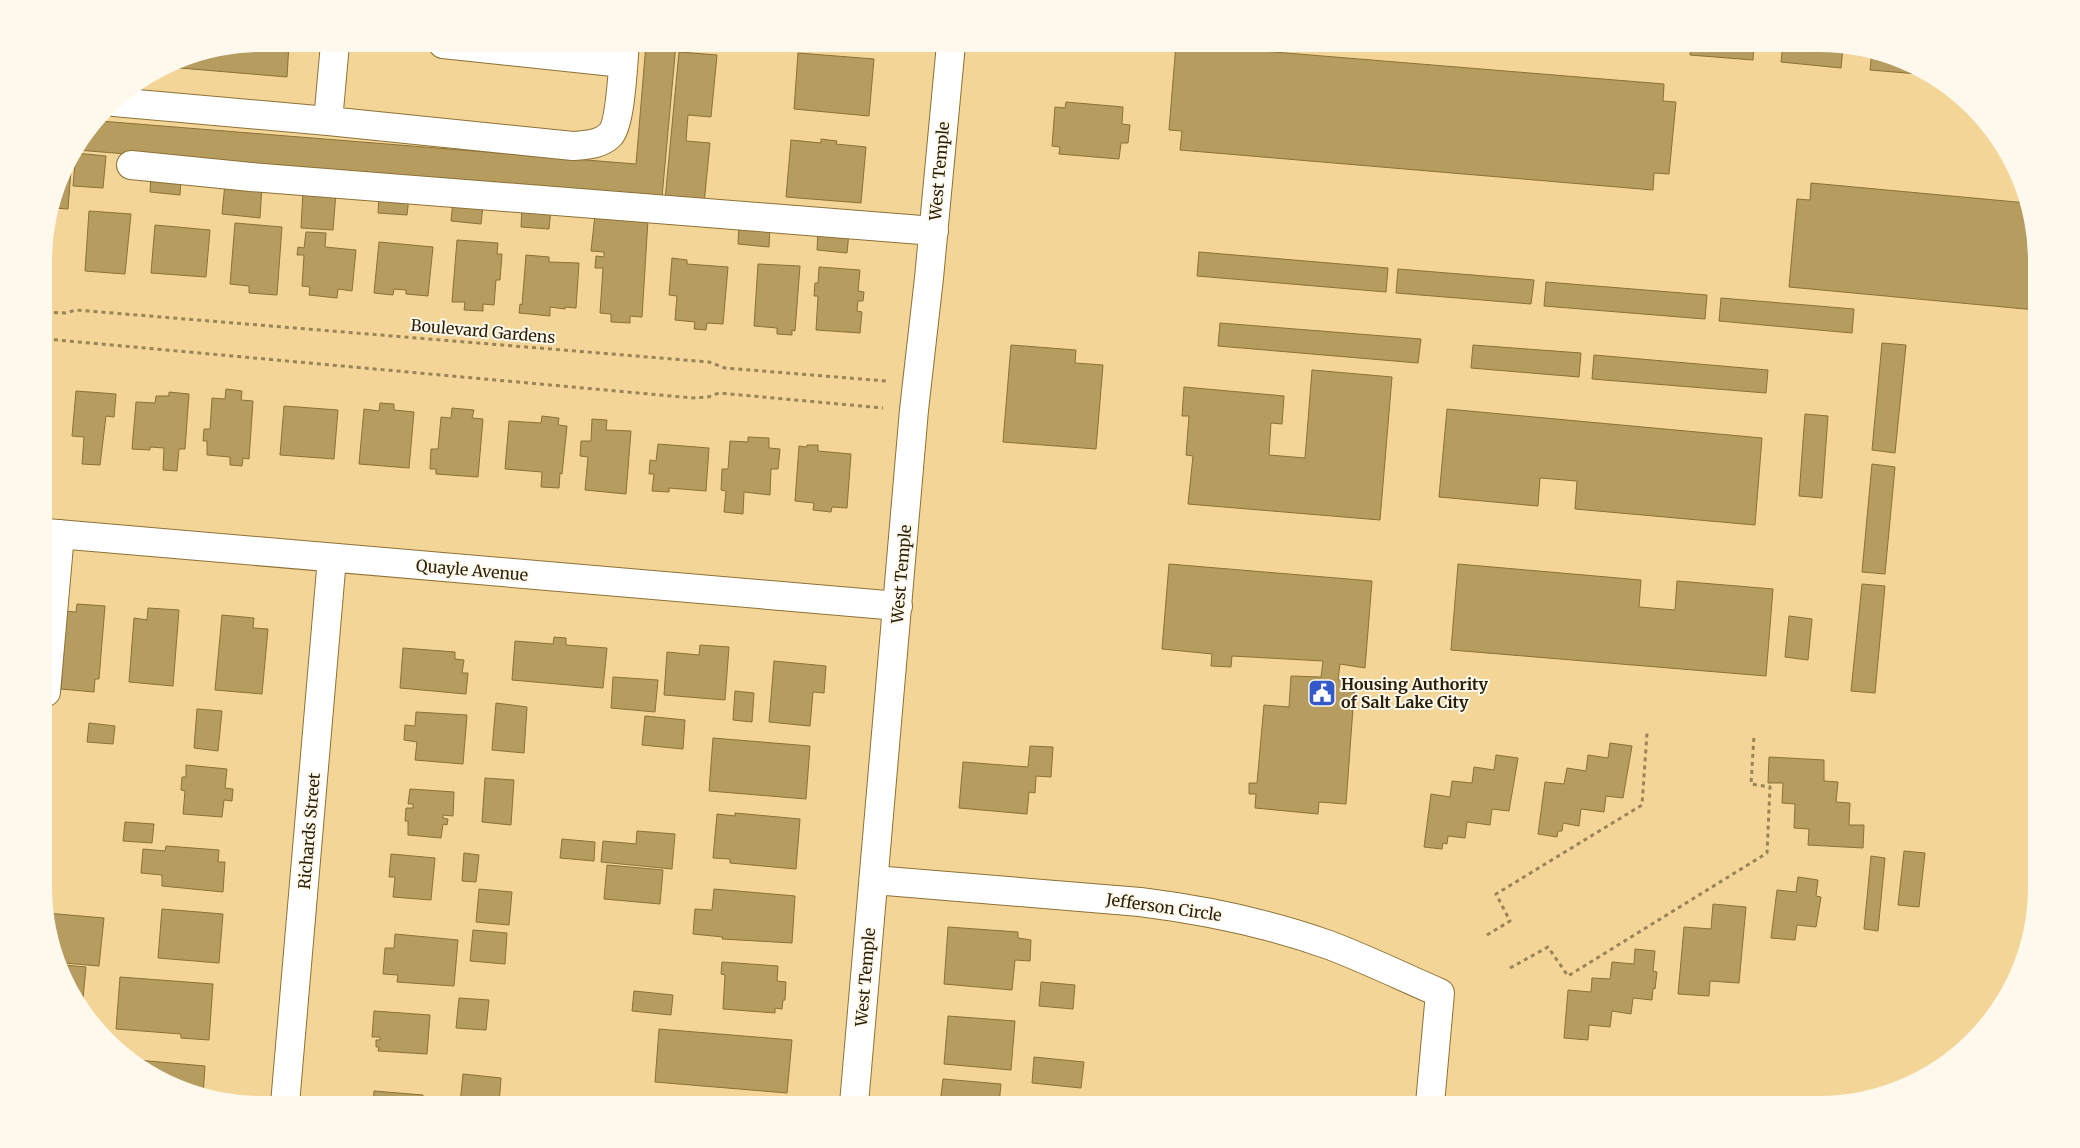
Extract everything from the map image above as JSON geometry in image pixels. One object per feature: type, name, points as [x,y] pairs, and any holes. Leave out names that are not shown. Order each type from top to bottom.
[{"type":"street","points":[[328,121],[334,52]]},
{"type":"street","points":[[125,103],[573,146],[595,144],[610,135],[618,117],[624,53],[604,52]]},
{"type":"street","name":"West Temple","points":[[855,1096],[914,410],[934,232],[950,52]]},
{"type":"street","points":[[131,165],[251,177],[934,232]]},
{"type":"street","points":[[52,556],[53,533]]},
{"type":"street","name":"Quayle Avenue","points":[[53,533],[898,606]]},
{"type":"street","name":"Richards Street","points":[[286,1096],[332,558]]},
{"type":"street","name":"Jefferson Circle","points":[[874,880],[1180,907],[1231,916],[1328,945],[1440,993],[1431,1096]]},
{"type":"path","name":"Boulevard Gardens","points":[[52,312],[65,313],[76,310],[702,362],[725,368],[917,383]]},
{"type":"path","points":[[52,340],[693,398],[708,397],[719,393],[914,410]]},
{"type":"path","points":[[1487,934],[1510,921],[1496,894],[1642,805],[1647,733]]},
{"type":"path","points":[[1510,968],[1548,947],[1568,976],[1767,853],[1770,787],[1751,784],[1754,736]]},
{"type":"building","points":[[289,52],[287,77],[181,68],[234,54]]},
{"type":"building","points":[[645,52],[675,52],[662,197],[84,151],[106,122],[636,164]]},
{"type":"building","points":[[679,52],[717,55],[711,117],[688,115],[686,141],[710,143],[704,204],[665,200]]},
{"type":"building","points":[[1175,52],[1274,52],[1664,84],[1663,101],[1676,102],[1669,174],[1654,173],[1653,190],[1180,150],[1182,131],[1169,130]]},
{"type":"building","points":[[1690,52],[1754,52],[1753,60],[1690,55]]},
{"type":"building","points":[[1782,52],[1842,54],[1841,68],[1781,62]]},
{"type":"building","points":[[798,53],[874,59],[869,116],[794,109]]},
{"type":"building","points":[[1871,60],[1910,73],[1870,70]]},
{"type":"building","points":[[1066,102],[1123,107],[1122,124],[1130,125],[1128,143],[1121,143],[1119,159],[1059,154],[1060,147],[1052,146],[1055,107],[1065,108]]},
{"type":"building","points":[[821,139],[837,141],[836,144],[866,147],[861,203],[786,197],[791,140],[821,143]]},
{"type":"building","points":[[82,154],[106,156],[103,188],[73,186],[75,168]]},
{"type":"building","points":[[151,174],[181,178],[180,195],[150,192]]},
{"type":"building","points":[[71,176],[68,209],[60,208]]},
{"type":"building","points":[[225,183],[262,186],[260,218],[222,214]]},
{"type":"building","points":[[1811,183],[2019,202],[2026,234],[2028,309],[1789,287],[1797,199],[1810,200]]},
{"type":"building","points":[[303,190],[336,192],[333,230],[301,228]]},
{"type":"building","points":[[379,195],[409,197],[407,215],[378,213]]},
{"type":"building","points":[[453,201],[483,205],[481,224],[451,221]]},
{"type":"building","points":[[522,207],[551,209],[549,229],[521,227]]},
{"type":"building","points":[[89,211],[131,214],[125,274],[85,271]]},
{"type":"building","points":[[595,215],[648,220],[642,317],[630,316],[630,323],[611,322],[611,314],[600,313],[603,268],[595,268],[596,256],[604,257],[604,252],[591,251]]},
{"type":"building","points":[[235,223],[282,227],[277,295],[249,293],[249,286],[230,284]]},
{"type":"building","points":[[739,223],[770,225],[769,247],[738,244]]},
{"type":"building","points":[[155,225],[210,230],[206,277],[151,273]]},
{"type":"building","points":[[818,230],[849,233],[847,253],[817,250]]},
{"type":"building","points":[[306,232],[326,233],[325,247],[356,250],[352,291],[338,289],[337,298],[309,295],[310,287],[302,286],[304,255],[297,255],[298,247],[304,248]]},
{"type":"building","points":[[457,240],[498,243],[497,254],[502,254],[500,280],[496,280],[494,305],[483,304],[483,311],[464,310],[465,302],[452,302]]},
{"type":"building","points":[[379,242],[433,247],[428,296],[406,294],[406,290],[394,289],[393,295],[374,293]]},
{"type":"building","points":[[1199,252],[1388,268],[1386,292],[1197,276]]},
{"type":"building","points":[[526,255],[549,257],[549,262],[579,263],[576,308],[550,307],[550,316],[519,313],[520,304],[522,305]]},
{"type":"building","points":[[672,258],[687,260],[687,264],[728,267],[723,324],[707,323],[706,330],[694,329],[695,322],[675,320],[677,296],[669,295]]},
{"type":"building","points":[[758,264],[800,266],[795,331],[792,330],[792,335],[777,334],[777,328],[754,326]]},
{"type":"building","points":[[819,267],[860,270],[858,291],[864,292],[863,301],[858,301],[857,311],[862,312],[860,333],[816,330],[818,296],[814,296],[815,283],[818,283]]},
{"type":"building","points":[[1398,269],[1534,280],[1531,304],[1396,293]]},
{"type":"building","points":[[1546,282],[1707,295],[1705,319],[1544,306]]},
{"type":"building","points":[[1721,298],[1854,309],[1852,333],[1719,321]]},
{"type":"building","points":[[1220,323],[1421,339],[1418,363],[1218,346]]},
{"type":"building","points":[[1882,343],[1906,345],[1895,453],[1872,450]]},
{"type":"building","points":[[1011,345],[1076,350],[1075,363],[1103,365],[1096,449],[1003,442]]},
{"type":"building","points":[[1473,345],[1581,353],[1579,377],[1471,368]]},
{"type":"building","points":[[1594,355],[1768,370],[1766,393],[1592,379]]},
{"type":"building","points":[[1312,370],[1392,377],[1380,520],[1188,504],[1193,456],[1186,455],[1189,416],[1182,416],[1184,387],[1284,396],[1282,424],[1271,423],[1269,455],[1305,458]]},
{"type":"building","points":[[226,389],[242,391],[241,400],[253,401],[249,459],[243,458],[242,466],[230,465],[230,457],[207,455],[207,441],[203,441],[204,429],[210,429],[212,398],[225,399]]},
{"type":"building","points":[[76,391],[116,394],[114,417],[106,416],[100,465],[82,464],[84,437],[72,436]]},
{"type":"building","points":[[169,392],[189,394],[185,449],[179,449],[177,471],[163,470],[164,448],[150,447],[150,450],[132,449],[136,402],[155,403],[156,396],[169,396]]},
{"type":"building","points":[[380,403],[394,404],[394,410],[414,412],[409,468],[359,464],[364,409],[379,411]]},
{"type":"building","points":[[284,406],[338,410],[334,459],[280,455]]},
{"type":"building","points":[[452,408],[474,410],[472,418],[483,419],[478,477],[436,474],[436,469],[430,469],[431,449],[438,449],[441,417],[451,418]]},
{"type":"building","points":[[1447,409],[1762,438],[1755,525],[1575,509],[1577,481],[1540,478],[1538,506],[1439,497]]},
{"type":"building","points":[[1805,414],[1828,416],[1822,498],[1799,496]]},
{"type":"building","points":[[542,416],[559,418],[558,425],[567,426],[559,488],[541,487],[542,472],[505,469],[509,421],[541,423]]},
{"type":"building","points":[[592,419],[607,420],[606,430],[631,431],[626,494],[585,490],[588,457],[580,456],[581,441],[591,441]]},
{"type":"building","points":[[748,437],[769,438],[769,448],[780,449],[778,469],[771,469],[770,495],[744,492],[743,514],[724,512],[726,491],[721,490],[722,469],[728,469],[730,441],[748,442]]},
{"type":"building","points":[[658,444],[709,448],[706,491],[669,488],[669,492],[652,491],[654,474],[649,474],[650,460],[656,461]]},
{"type":"building","points":[[807,445],[818,445],[818,451],[851,454],[847,508],[832,507],[831,512],[813,510],[814,503],[795,501],[799,446],[807,447]]},
{"type":"building","points":[[1872,464],[1895,467],[1885,574],[1862,572]]},
{"type":"building","name":"Housing Authority of Salt Lake City","points":[[1169,564],[1372,581],[1365,668],[1340,664],[1338,680],[1355,681],[1346,804],[1319,802],[1318,814],[1255,808],[1256,794],[1249,794],[1249,783],[1257,783],[1264,705],[1289,707],[1291,676],[1321,677],[1323,661],[1232,656],[1231,667],[1211,666],[1212,654],[1162,649]]},
{"type":"building","points":[[1458,564],[1641,580],[1639,607],[1675,610],[1677,581],[1773,589],[1766,676],[1451,650]]},
{"type":"building","points":[[1862,584],[1885,586],[1875,693],[1851,691]]},
{"type":"building","points":[[77,604],[105,606],[99,679],[95,679],[94,692],[61,689],[62,676],[58,675],[62,611],[76,612]]},
{"type":"building","points":[[148,608],[179,610],[173,686],[129,682],[134,618],[147,620]]},
{"type":"building","points":[[222,615],[254,618],[253,628],[268,629],[262,694],[215,690]]},
{"type":"building","points":[[1789,616],[1812,619],[1808,660],[1785,657]]},
{"type":"building","points":[[554,637],[566,638],[566,645],[607,648],[603,688],[512,680],[515,641],[553,644]]},
{"type":"building","points":[[700,645],[729,647],[725,700],[664,695],[667,652],[699,655]]},
{"type":"building","points":[[403,648],[455,652],[455,659],[464,660],[462,673],[468,673],[466,694],[400,688]]},
{"type":"building","points":[[774,661],[826,666],[824,693],[813,692],[810,726],[769,722]]},
{"type":"building","points":[[613,677],[658,680],[655,712],[611,708]]},
{"type":"building","points":[[735,691],[754,693],[752,722],[733,720]]},
{"type":"building","points":[[496,703],[527,707],[524,753],[492,750]]},
{"type":"building","points":[[197,709],[222,711],[218,751],[194,748]]},
{"type":"building","points":[[416,712],[467,715],[463,764],[415,760],[417,742],[404,740],[405,725],[415,726]]},
{"type":"building","points":[[645,716],[685,720],[683,749],[642,745]]},
{"type":"building","points":[[89,723],[115,726],[113,744],[87,742]]},
{"type":"building","points":[[713,738],[810,746],[806,799],[709,791]]},
{"type":"building","points":[[1610,743],[1632,746],[1623,798],[1606,796],[1604,812],[1581,809],[1579,826],[1563,823],[1562,831],[1558,831],[1557,837],[1538,834],[1545,782],[1564,784],[1567,768],[1586,771],[1588,755],[1608,758]]},
{"type":"building","points":[[1030,746],[1053,747],[1051,777],[1036,776],[1035,793],[1029,792],[1027,814],[959,808],[963,762],[1028,767]]},
{"type":"building","points":[[1496,755],[1518,758],[1509,811],[1492,809],[1490,825],[1467,822],[1465,838],[1448,836],[1447,844],[1443,843],[1442,849],[1424,847],[1431,794],[1450,797],[1452,781],[1472,783],[1474,767],[1494,770]]},
{"type":"building","points":[[1769,757],[1824,760],[1824,781],[1838,782],[1836,802],[1850,803],[1849,825],[1864,825],[1863,848],[1808,845],[1809,829],[1794,828],[1795,804],[1782,803],[1783,783],[1768,783]]},
{"type":"building","points":[[186,765],[227,769],[225,788],[233,789],[232,801],[224,800],[222,817],[183,814],[185,791],[181,790],[182,777],[186,777]]},
{"type":"building","points":[[485,778],[514,780],[511,825],[482,822]]},
{"type":"building","points":[[410,789],[454,792],[453,816],[443,815],[443,818],[448,819],[447,825],[443,824],[441,838],[408,835],[408,821],[405,821],[406,808],[413,808],[413,804],[408,804]]},
{"type":"building","points":[[735,813],[800,819],[796,869],[730,863],[730,859],[713,858],[717,814],[735,816]]},
{"type":"building","points":[[125,822],[154,824],[152,843],[123,841]]},
{"type":"building","points":[[637,831],[675,834],[672,869],[601,862],[603,841],[636,844]]},
{"type":"building","points":[[562,839],[595,842],[594,861],[560,858]]},
{"type":"building","points":[[166,846],[219,850],[218,862],[225,862],[223,892],[162,886],[162,875],[141,873],[143,849],[165,851]]},
{"type":"building","points":[[1904,851],[1925,853],[1919,907],[1898,905]]},
{"type":"building","points":[[464,853],[479,855],[476,882],[462,881]]},
{"type":"building","points":[[391,854],[435,858],[431,900],[393,897],[395,877],[389,877]]},
{"type":"building","points":[[1871,856],[1885,858],[1878,931],[1864,929]]},
{"type":"building","points":[[607,865],[663,870],[660,904],[604,899]]},
{"type":"building","points":[[1798,877],[1818,880],[1816,896],[1821,897],[1816,927],[1797,925],[1795,940],[1771,938],[1777,890],[1796,892]]},
{"type":"building","points":[[479,889],[512,892],[509,925],[476,922]]},
{"type":"building","points":[[714,889],[795,896],[792,943],[722,939],[723,937],[693,934],[695,909],[712,910]]},
{"type":"building","points":[[1713,904],[1746,907],[1739,983],[1710,981],[1709,996],[1678,994],[1684,927],[1711,929]]},
{"type":"building","points":[[162,909],[223,914],[219,963],[158,958]]},
{"type":"building","points":[[54,914],[104,918],[99,966],[67,963]]},
{"type":"building","points":[[948,927],[1018,932],[1018,938],[1031,940],[1030,961],[1015,960],[1012,990],[944,984]]},
{"type":"building","points":[[473,930],[507,933],[505,964],[470,961]]},
{"type":"building","points":[[395,934],[458,940],[454,986],[397,982],[398,975],[383,974],[385,948],[394,948]]},
{"type":"building","points":[[1635,949],[1655,951],[1653,971],[1657,972],[1652,1000],[1633,998],[1631,1014],[1612,1011],[1610,1027],[1589,1025],[1588,1040],[1564,1038],[1568,990],[1591,992],[1592,978],[1610,979],[1612,962],[1634,964]]},
{"type":"building","points":[[722,962],[778,966],[777,981],[786,982],[785,1000],[783,1000],[782,1009],[775,1008],[775,1013],[723,1009],[725,975],[721,974]]},
{"type":"building","points":[[67,965],[86,967],[83,996]]},
{"type":"building","points":[[120,977],[213,984],[209,1040],[181,1038],[181,1034],[116,1029]]},
{"type":"building","points":[[1041,982],[1075,985],[1073,1009],[1039,1006]]},
{"type":"building","points":[[634,991],[673,995],[671,1015],[632,1011]]},
{"type":"building","points":[[459,998],[489,1000],[486,1030],[456,1028]]},
{"type":"building","points":[[374,1011],[430,1015],[427,1054],[378,1051],[379,1047],[376,1047],[376,1040],[380,1040],[380,1037],[372,1037]]},
{"type":"building","points":[[948,1016],[1015,1021],[1011,1070],[944,1064]]},
{"type":"building","points":[[659,1029],[792,1040],[787,1093],[655,1082]]},
{"type":"building","points":[[1034,1057],[1084,1062],[1081,1088],[1032,1083]]},
{"type":"building","points":[[146,1061],[205,1066],[204,1087],[181,1080]]},
{"type":"building","points":[[463,1074],[501,1078],[500,1096],[461,1096]]},
{"type":"building","points":[[943,1079],[1001,1084],[1000,1096],[941,1096]]},
{"type":"building","points":[[374,1091],[423,1095],[423,1096],[374,1096]]},
{"type":"place","name":"Housing Authority of Salt Lake City","points":[[1322,693]]}]
